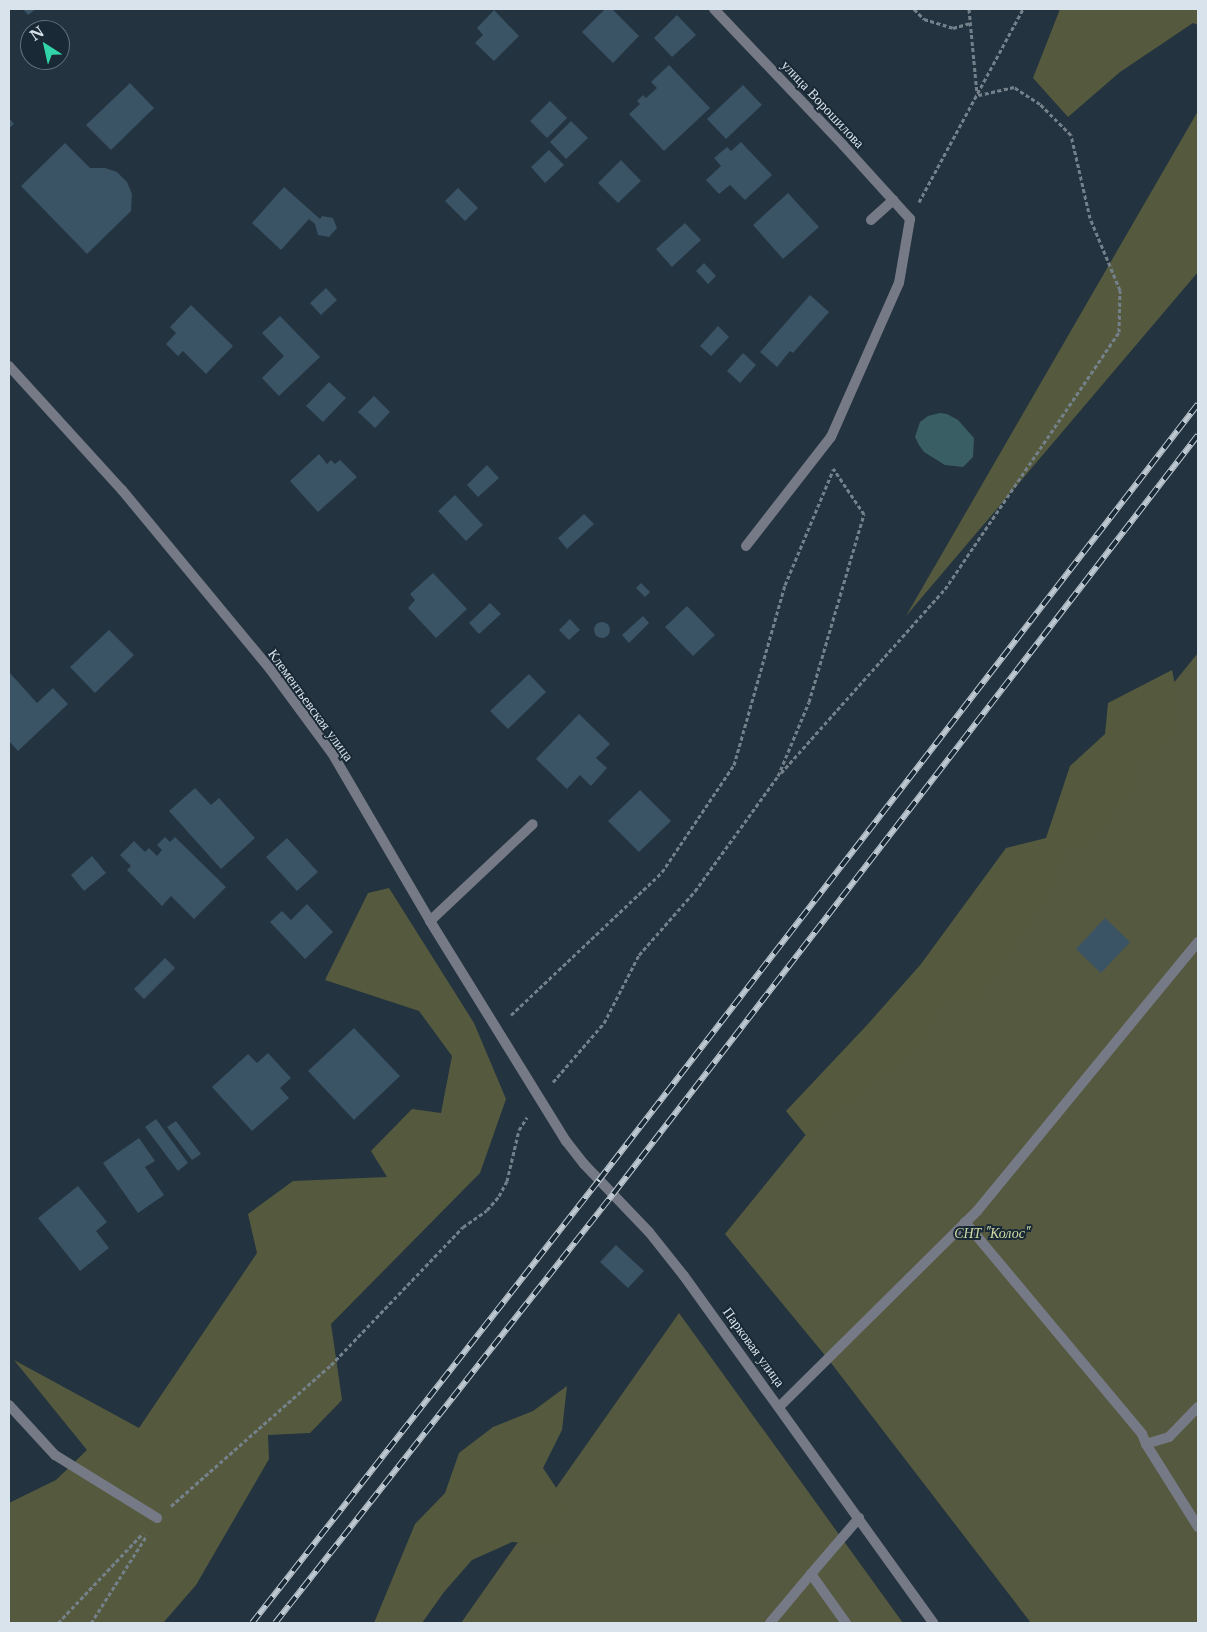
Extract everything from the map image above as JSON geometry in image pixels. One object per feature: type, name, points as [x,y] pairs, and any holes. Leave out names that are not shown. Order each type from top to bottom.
[{"type":"street","name":"улица Ворошилова","points":[[714,9],[910,219]]},
{"type":"street","points":[[871,220],[893,200]]},
{"type":"street","points":[[746,546],[831,438],[899,283],[910,219]]},
{"type":"street","name":"Клементьевская улица","points":[[9,366],[122,490],[270,670],[332,753],[538,1099]]},
{"type":"street","points":[[430,920],[533,824]]},
{"type":"street","points":[[780,1406],[977,1211],[1198,942]]},
{"type":"street","name":"Парковая улица","points":[[538,1099],[584,1164],[649,1232],[684,1276],[780,1406],[933,1623]]},
{"type":"street","points":[[965,1222],[1142,1434],[1146,1444],[1198,1527]]},
{"type":"street","points":[[9,1405],[56,1455],[157,1518]]},
{"type":"street","points":[[1146,1444],[1169,1437],[1198,1407]]},
{"type":"street","points":[[770,1623],[859,1518]]},
{"type":"street","points":[[811,1574],[846,1623]]},
{"type":"path","points":[[914,9],[924,19],[953,28],[970,23]]},
{"type":"path","points":[[969,9],[978,95]]},
{"type":"path","points":[[910,219],[1023,9]]},
{"type":"path","points":[[58,1623],[157,1518],[330,1365],[462,1227],[487,1210],[499,1196],[507,1181],[519,1130],[538,1099],[604,1023],[639,955],[695,891],[778,776],[945,589],[1120,332],[1120,290],[1090,218],[1071,135],[1040,104],[1014,87],[978,95]]},
{"type":"path","points":[[496,1029],[662,872],[734,765],[785,585],[833,470],[831,438]]},
{"type":"path","points":[[778,776],[809,702],[864,514],[833,470]]},
{"type":"path","points":[[91,1623],[157,1518]]},
{"type":"green space","name":"СНТ \"Колос\"","points":[[1198,653],[1198,1623],[1031,1623],[828,1359],[725,1234]]},
{"type":"green space","points":[[679,1313],[903,1623],[461,1623]]},
{"type":"shaded area","points":[[1060,9],[1198,9],[1198,25],[1193,23],[1120,72],[1068,117],[1033,78]]},
{"type":"shaded area","points":[[1198,111],[1198,272],[906,616]]},
{"type":"shaded area","points":[[940,413],[947,414],[958,420],[974,438],[973,457],[963,467],[945,465],[924,452],[915,437],[920,422],[928,416]]},
{"type":"shaded area","points":[[1172,670],[1182,719],[1155,759],[1134,767],[1137,786],[1092,844],[1064,853],[1054,890],[976,1004],[946,999],[927,1042],[808,1138],[786,1111],[868,1024],[921,964],[1006,848],[1046,838],[1070,766],[1105,734],[1108,703]]},
{"type":"shaded area","points":[[389,888],[474,1023],[506,1099],[480,1173],[331,1324],[342,1400],[310,1433],[268,1435],[269,1459],[196,1585],[163,1623],[9,1623],[9,1503],[56,1480],[87,1450],[14,1360],[139,1428],[257,1253],[248,1214],[293,1181],[387,1177],[371,1151],[412,1109],[441,1113],[452,1056],[419,1011],[325,980],[368,893]]},
{"type":"shaded area","points":[[567,1386],[562,1430],[543,1468],[567,1504],[557,1545],[512,1542],[472,1560],[444,1592],[422,1623],[374,1623],[415,1524],[445,1493],[459,1453],[493,1427],[533,1411]]},
{"type":"building","points":[[23,9],[36,9],[28,15]]},
{"type":"building","points":[[605,9],[612,9],[639,36],[613,63],[582,32]]},
{"type":"building","points":[[494,10],[519,36],[494,61],[475,43],[483,35],[477,28]]},
{"type":"building","points":[[677,15],[696,35],[672,57],[654,38]]},
{"type":"building","points":[[669,65],[710,108],[664,151],[629,114],[640,104],[637,101],[643,95],[646,98],[657,88],[651,82]]},
{"type":"building","points":[[130,83],[154,108],[111,150],[86,125]]},
{"type":"building","points":[[743,85],[762,105],[726,139],[707,119]]},
{"type":"building","points":[[550,101],[567,118],[547,138],[530,121]]},
{"type":"building","points":[[9,118],[14,124],[9,128]]},
{"type":"building","points":[[571,121],[588,138],[566,159],[550,142]]},
{"type":"building","points":[[741,142],[772,175],[745,200],[730,185],[719,194],[706,180],[721,166],[714,158],[727,147],[731,151]]},
{"type":"building","points":[[65,143],[90,168],[105,168],[117,172],[127,182],[132,194],[131,211],[87,254],[21,186]]},
{"type":"building","points":[[549,150],[564,165],[545,183],[531,167]]},
{"type":"building","points":[[621,160],[641,181],[618,203],[598,183]]},
{"type":"building","points":[[284,187],[320,219],[322,216],[333,218],[337,228],[329,237],[318,235],[315,224],[309,219],[281,250],[252,223]]},
{"type":"building","points":[[458,188],[478,208],[465,221],[445,201]]},
{"type":"building","points":[[788,193],[819,227],[783,259],[753,225]]},
{"type":"building","points":[[685,223],[701,240],[672,267],[656,249]]},
{"type":"building","points":[[704,263],[716,276],[708,284],[696,271]]},
{"type":"building","points":[[326,288],[337,300],[321,315],[310,303]]},
{"type":"building","points":[[810,295],[829,312],[793,353],[790,351],[777,367],[760,352]]},
{"type":"building","points":[[191,305],[233,346],[206,374],[183,351],[178,356],[166,344],[176,333],[170,327]]},
{"type":"building","points":[[280,316],[320,357],[279,396],[262,378],[284,356],[262,333]]},
{"type":"building","points":[[718,326],[729,337],[711,356],[700,346]]},
{"type":"building","points":[[743,353],[756,365],[740,383],[727,371]]},
{"type":"building","points":[[329,382],[346,398],[323,422],[306,406]]},
{"type":"building","points":[[374,396],[390,412],[375,428],[358,412]]},
{"type":"building","points":[[319,454],[327,464],[331,460],[335,464],[340,460],[357,477],[318,512],[290,481]]},
{"type":"building","points":[[487,465],[499,478],[478,497],[467,485]]},
{"type":"building","points":[[455,495],[483,525],[466,541],[438,511]]},
{"type":"building","points":[[584,514],[594,524],[567,549],[558,538]]},
{"type":"building","points":[[433,573],[467,609],[436,638],[408,608],[415,600],[410,594]]},
{"type":"building","points":[[641,583],[650,592],[645,597],[636,588]]},
{"type":"building","points":[[490,603],[501,614],[479,634],[469,623]]},
{"type":"building","points":[[687,606],[715,635],[693,656],[665,627]]},
{"type":"building","points":[[643,616],[649,623],[629,643],[622,635]]},
{"type":"building","points":[[570,619],[580,630],[569,640],[559,630]]},
{"type":"building","points":[[599,622],[605,622],[610,627],[608,636],[599,638],[594,633],[594,627]]},
{"type":"building","points":[[109,630],[134,655],[95,693],[70,667]]},
{"type":"building","points":[[9,672],[37,703],[53,688],[68,704],[18,751],[9,741]]},
{"type":"building","points":[[529,674],[546,692],[508,729],[490,711]]},
{"type":"building","points":[[579,714],[610,744],[596,758],[607,768],[591,786],[580,775],[567,789],[536,759]]},
{"type":"building","points":[[195,788],[211,805],[219,798],[255,838],[221,869],[169,811]]},
{"type":"building","points":[[640,790],[671,821],[639,852],[608,821]]},
{"type":"building","points":[[165,837],[170,842],[175,837],[226,887],[194,919],[171,896],[162,906],[127,870],[131,866],[120,855],[134,841],[145,852],[149,848],[157,856],[162,850],[157,845]]},
{"type":"building","points":[[287,838],[318,872],[297,891],[266,857]]},
{"type":"building","points":[[92,856],[106,873],[84,891],[71,875]]},
{"type":"building","points":[[307,904],[333,932],[305,959],[270,922],[282,911],[291,920]]},
{"type":"building","points":[[1105,918],[1130,942],[1101,973],[1076,949]]},
{"type":"building","points":[[165,958],[175,968],[144,999],[134,989]]},
{"type":"building","points":[[354,1028],[400,1076],[354,1120],[308,1071]]},
{"type":"building","points":[[268,1053],[291,1078],[280,1088],[289,1098],[252,1131],[212,1087],[248,1054],[257,1063]]},
{"type":"building","points":[[156,1119],[188,1163],[178,1171],[145,1127]]},
{"type":"building","points":[[176,1121],[201,1154],[192,1160],[167,1127]]},
{"type":"building","points":[[139,1138],[155,1161],[145,1167],[164,1195],[138,1213],[103,1163]]},
{"type":"building","points":[[78,1186],[107,1222],[96,1231],[109,1248],[80,1271],[38,1218]]},
{"type":"building","points":[[616,1245],[644,1271],[628,1288],[600,1262]]},
{"type":"railway","points":[[252,1623],[599,1180],[1198,404]]},
{"type":"railway","points":[[275,1623],[613,1194],[1198,435]]}]
